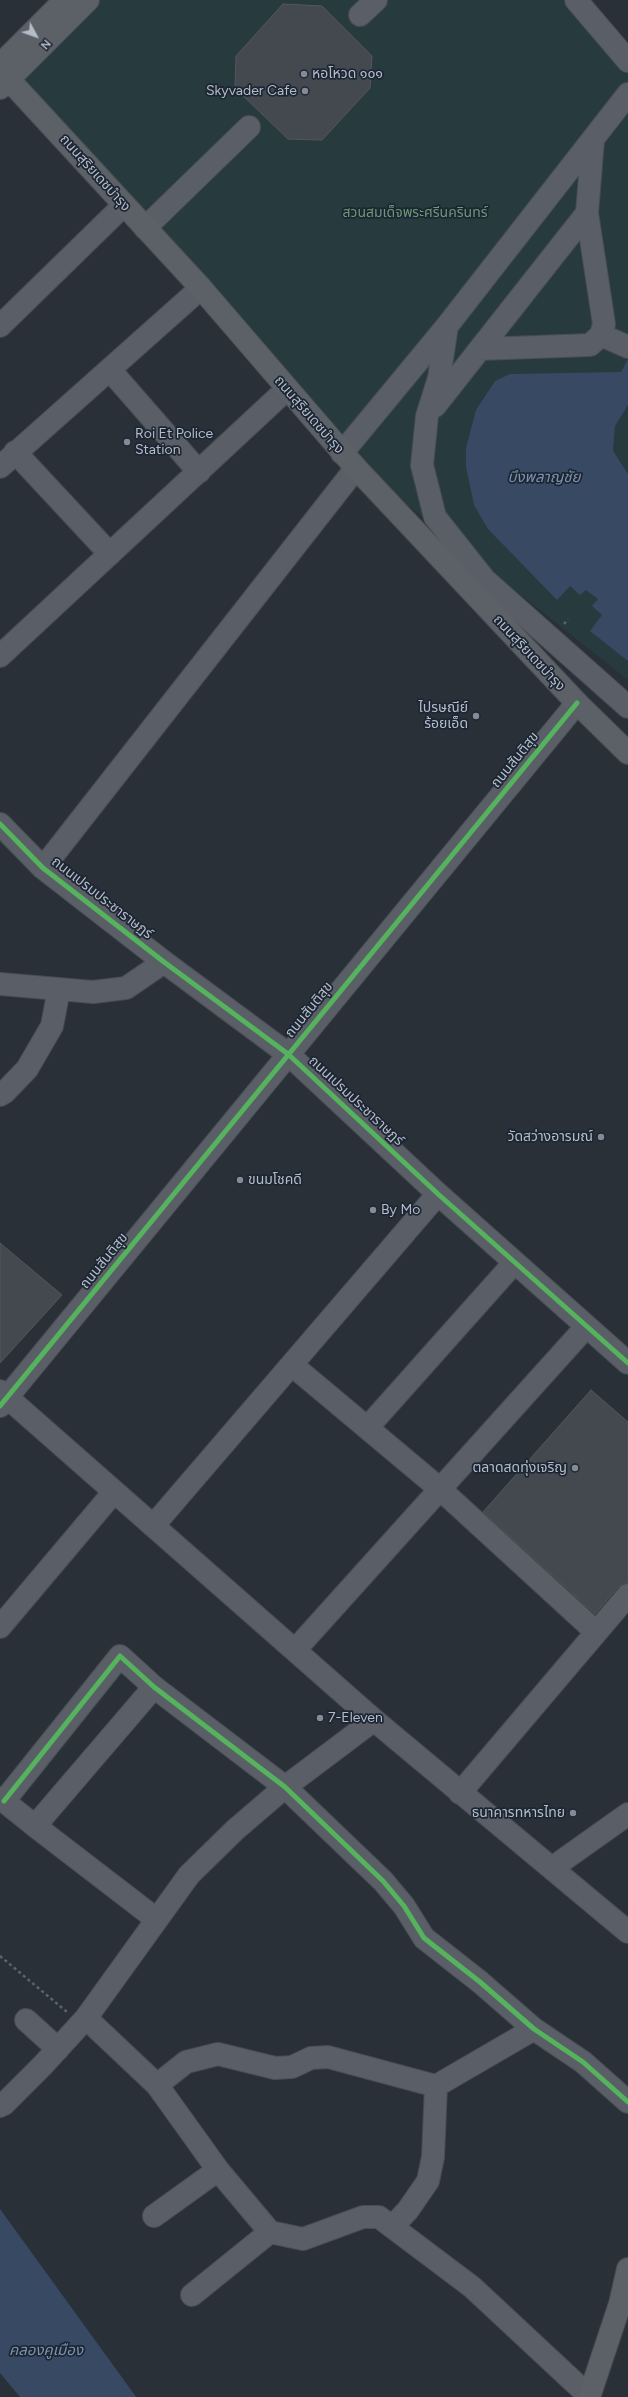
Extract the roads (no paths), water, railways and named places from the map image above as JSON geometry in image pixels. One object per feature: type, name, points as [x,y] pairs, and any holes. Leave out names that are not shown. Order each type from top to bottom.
[{"type":"main road","points":[[2,75],[65,0]]},
{"type":"main road","points":[[2,75],[88,0]]},
{"type":"main road","name":"ถนนสุริยเดชบำรุง","points":[[2,75],[201,288],[349,461],[577,703],[628,752]]},
{"type":"main road","points":[[589,2397],[624,2307],[628,2269]]},
{"type":"street","points":[[360,15],[376,0]]},
{"type":"street","points":[[576,0],[628,61]]},
{"type":"street","points":[[43,868],[349,461],[447,326],[628,94]]},
{"type":"street","points":[[145,228],[249,127]]},
{"type":"street","points":[[480,349],[590,346],[601,335],[604,324],[587,213],[593,140]]},
{"type":"street","points":[[0,326],[124,205]]},
{"type":"street","points":[[427,416],[587,213]]},
{"type":"street","points":[[110,554],[7,460],[201,288]]},
{"type":"street","points":[[447,326],[439,378],[427,416],[422,465],[435,517],[485,580],[628,707]]},
{"type":"street","points":[[601,335],[628,347]]},
{"type":"street","points":[[110,370],[199,472]]},
{"type":"street","points":[[0,656],[287,389]]},
{"type":"street","name":"ถนนสันติสุข","points":[[2,1398],[577,703]]},
{"type":"street","name":"ถนนเปรมประชาราษฏร์","points":[[0,824],[43,868],[164,962],[288,1054],[438,1194],[628,1364]]},
{"type":"street","points":[[0,984],[93,992],[126,988],[164,962]]},
{"type":"street","points":[[0,1094],[5,1092],[27,1069],[52,1026],[59,988]]},
{"type":"street","points":[[153,1526],[438,1194]]},
{"type":"street","points":[[366,1428],[514,1263]]},
{"type":"street","points":[[296,1649],[586,1327]]},
{"type":"street","points":[[292,1365],[440,1489],[596,1632]]},
{"type":"street","points":[[2,1398],[296,1649],[374,1720],[628,1932]]},
{"type":"street","points":[[0,1627],[113,1493]]},
{"type":"street","points":[[460,1793],[628,1595]]},
{"type":"street","points":[[156,1919],[2,1800],[120,1656],[154,1687],[285,1787],[383,1881],[404,1906],[424,1938],[480,1982],[534,2029],[583,2062],[628,2102]]},
{"type":"street","points":[[35,1826],[154,1687]]},
{"type":"street","points":[[0,2106],[4,2104],[58,2049],[84,2020],[189,1875],[235,1830],[285,1787],[374,1720]]},
{"type":"street","points":[[552,1868],[628,1814]]},
{"type":"street","points":[[26,2020],[58,2049]]},
{"type":"street","points":[[84,2020],[157,2085],[218,2170],[270,2232],[303,2238],[363,2217],[379,2217],[393,2226],[472,2287],[589,2397]]},
{"type":"street","points":[[157,2085],[186,2062],[218,2054],[275,2068],[292,2067],[310,2058],[328,2057],[436,2086],[534,2029]]},
{"type":"street","points":[[393,2226],[408,2210],[428,2181],[433,2157],[436,2086]]},
{"type":"street","points":[[154,2216],[218,2170]]},
{"type":"street","points":[[192,2295],[270,2232]]},
{"type":"water","name":"บึงพลาญชัย","points":[[628,359],[628,405],[615,426],[613,451],[628,474],[628,661],[590,631],[602,615],[592,606],[598,599],[586,590],[580,595],[570,586],[557,600],[488,529],[474,505],[466,467],[466,448],[476,410],[495,381],[510,374],[621,372]]},
{"type":"water","name":"คลองคูเมือง","points":[[0,2209],[136,2397],[20,2397],[0,2373]]},
{"type":"place","name":"หอโหวด ๑๐๑","points":[[304,74]]},
{"type":"place","name":"Skyvader Cafe","points":[[305,91]]},
{"type":"place","name":"Roi Et Police Station","points":[[127,442]]},
{"type":"place","name":"ไปรษณีย์ ร้อยเอ็ด","points":[[476,716]]},
{"type":"place","name":"วัดสว่างอารมณ์","points":[[601,1137]]},
{"type":"place","name":"ขนมโชคดี","points":[[240,1180]]},
{"type":"place","name":"By Mo","points":[[373,1210]]},
{"type":"place","name":"ตลาดสดทุ่งเจริญ","points":[[575,1468]]},
{"type":"place","name":"7-Eleven","points":[[320,1718]]},
{"type":"place","name":"ธนาคารทหารไทย","points":[[573,1813]]},
{"type":"park label","name":"สวนสมเด็จพระศรีนครินทร์","points":[[415,213]]}]
